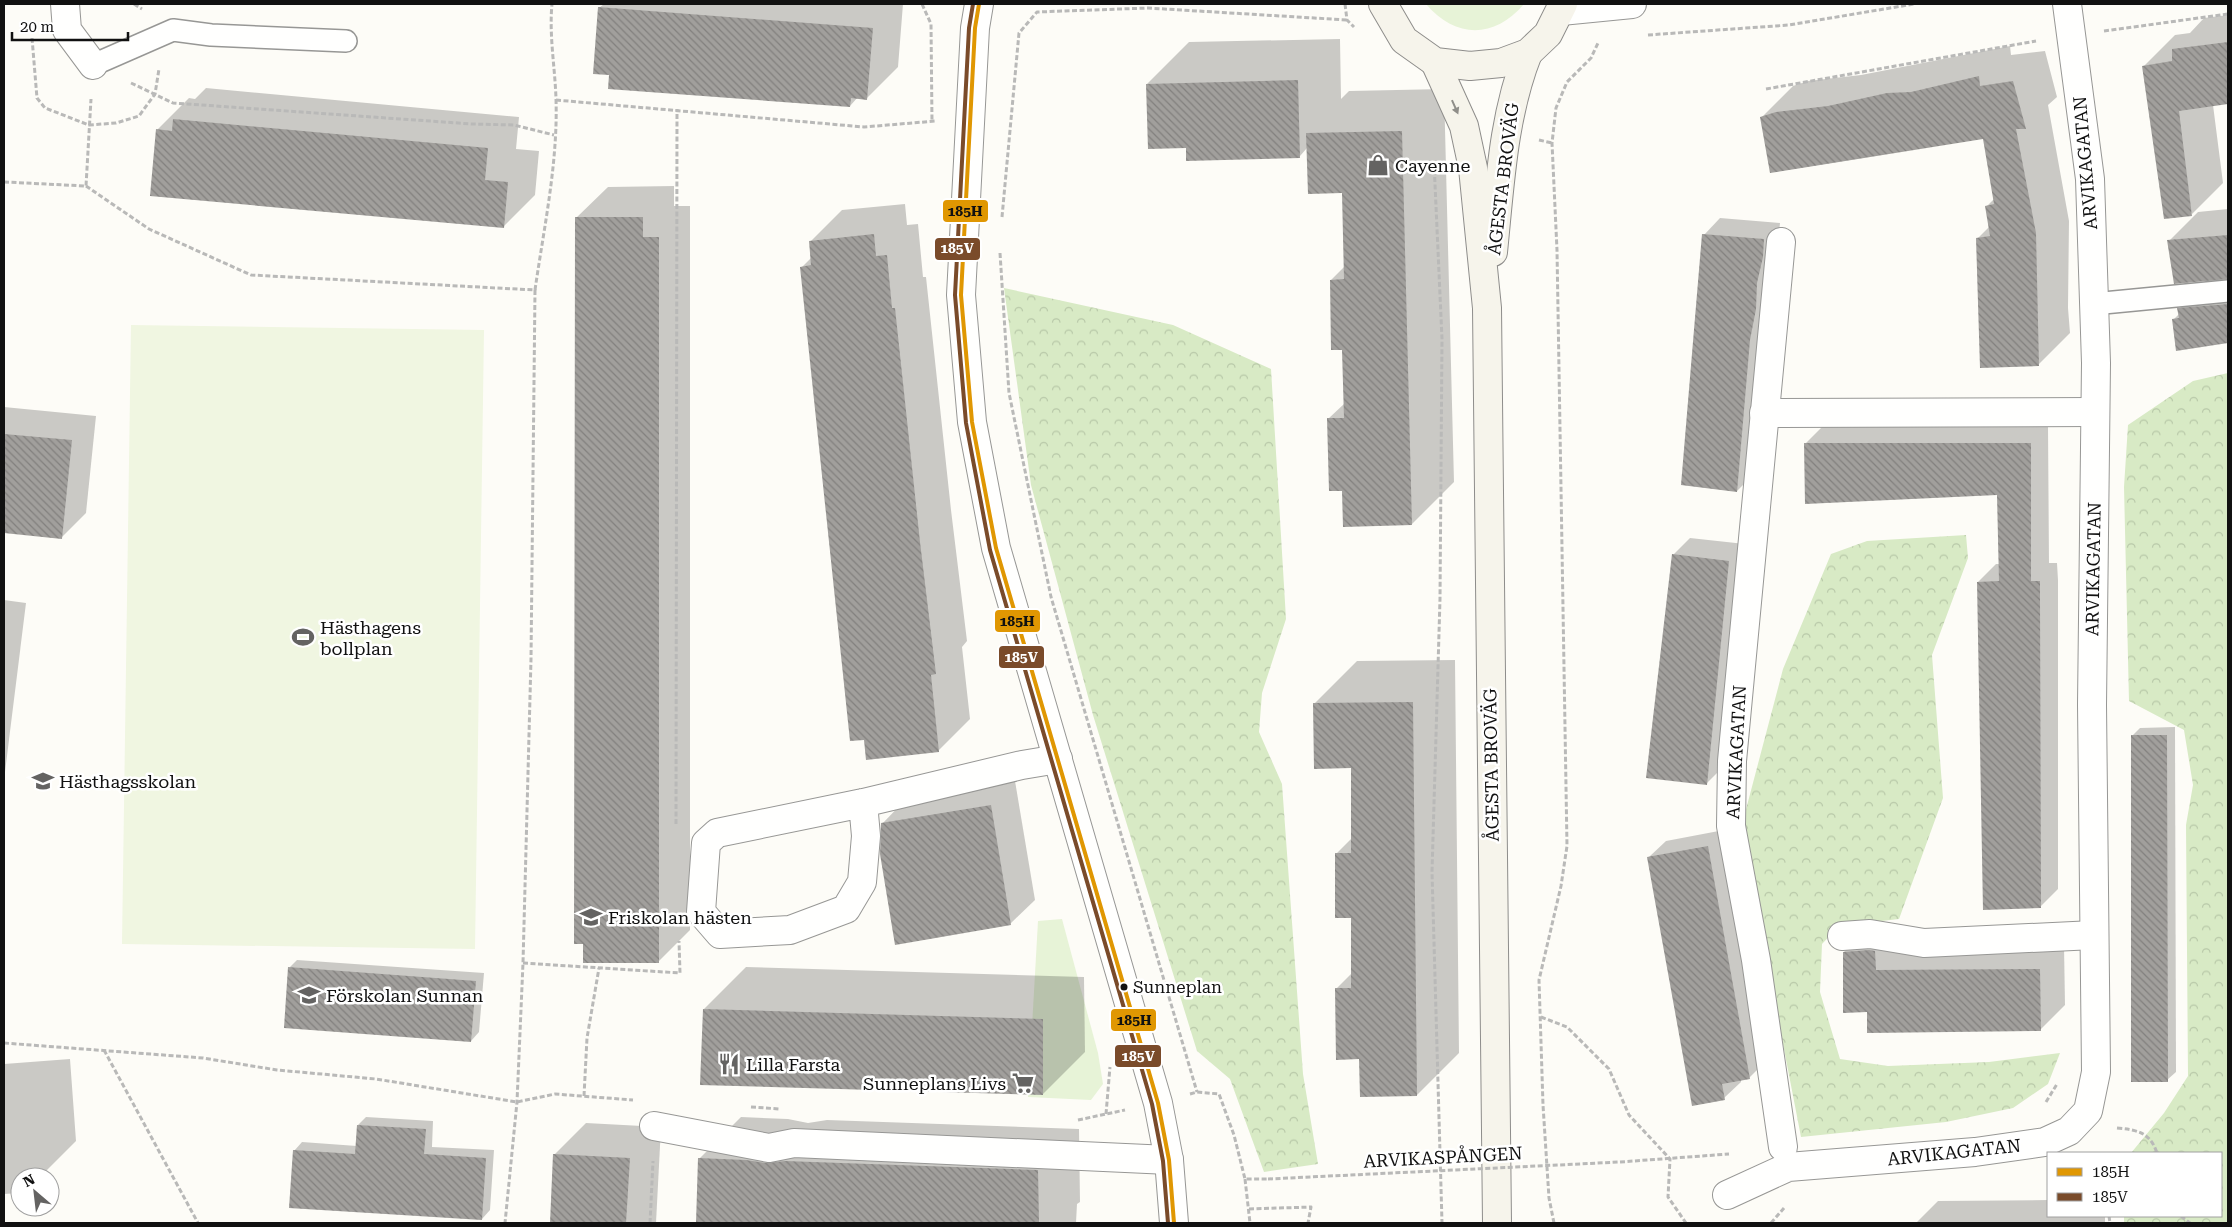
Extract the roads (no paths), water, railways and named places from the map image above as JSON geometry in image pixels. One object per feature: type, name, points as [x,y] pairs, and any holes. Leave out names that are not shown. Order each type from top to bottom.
[{"type":"main road","name":"ÅGESTA BROVÄG","points":[[1380,5],[1404,40],[1436,62],[1470,66],[1501,63],[1528,53],[1548,34],[1562,7]]},
{"type":"main road","name":"ÅGESTA BROVÄG","points":[[1487,308],[1506,134],[1516,85],[1528,53]]},
{"type":"main road","name":"ÅGESTA BROVÄG","points":[[1436,62],[1464,126],[1473,168],[1487,308],[1497,1223]]},
{"type":"street","points":[[65,4],[66,30],[92,65]]},
{"type":"street","points":[[979,4],[976,28],[961,295],[972,422],[996,548],[1158,1102],[1169,1160],[1174,1223]]},
{"type":"street","name":"ARVIKAGATAN","points":[[1728,1194],[1788,1167],[1975,1152],[2045,1142],[2069,1131],[2088,1111],[2096,1072],[2092,705],[2095,412],[2094,304],[2090,179],[2067,4]]},
{"type":"street","points":[[1562,7],[1624,5]]},
{"type":"street","name":"ARVIKAGATAN","points":[[1781,242],[1732,761],[1731,826],[1756,960],[1783,1147]]},
{"type":"street","points":[[1764,413],[2095,412]]},
{"type":"street","points":[[863,803],[866,836],[862,882],[846,909],[790,930],[720,934],[701,912],[706,843],[717,833],[863,803],[1022,765],[1058,759]]},
{"type":"street","points":[[1842,936],[1870,934],[1924,943],[2094,935]]},
{"type":"street","points":[[654,1126],[769,1148],[794,1143],[1169,1160]]},
{"type":"lane","points":[[92,65],[173,30],[211,35],[346,41]]},
{"type":"lane","points":[[2094,304],[2228,291]]},
{"type":"place","name":"Cayenne","points":[[1378,165]]},
{"type":"place","name":"Hästhagens bollplan","points":[[303,637]]},
{"type":"place","name":"Hästhagsskolan","points":[[43,781]]},
{"type":"place","name":"Friskolan hästen","points":[[591,917]]},
{"type":"place","name":"Sunneplan","points":[[1124,987]]},
{"type":"place","name":"Förskolan Sunnan","points":[[309,995]]},
{"type":"place","name":"Lilla Farsta","points":[[729,1064]]},
{"type":"place","name":"Sunneplans Livs","points":[[1023,1083]]}]
